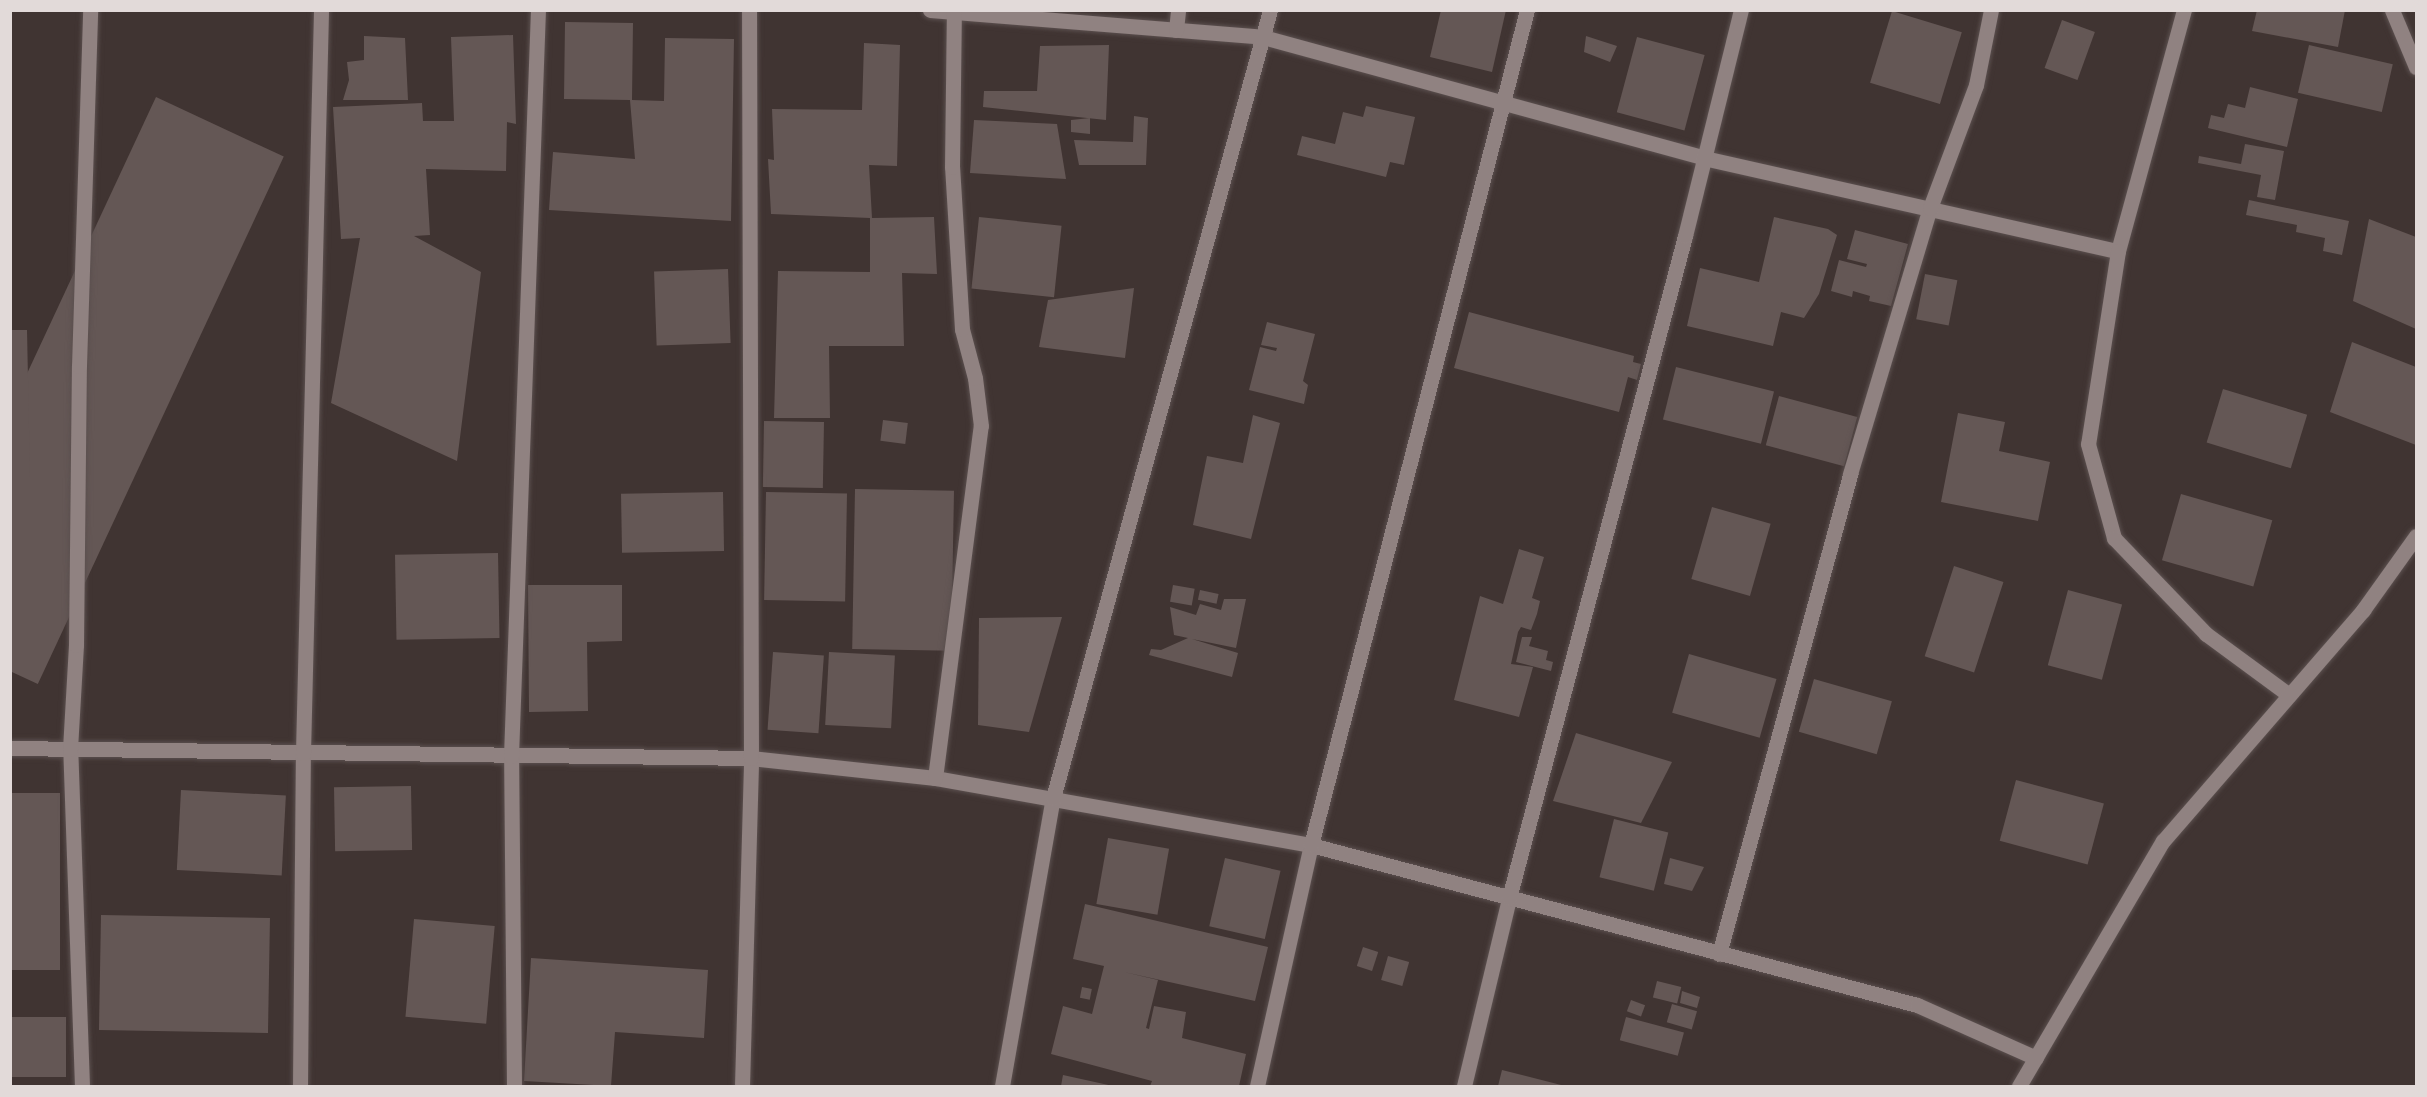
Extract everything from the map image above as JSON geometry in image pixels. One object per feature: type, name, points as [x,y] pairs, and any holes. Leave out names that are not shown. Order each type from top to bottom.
[{"type":"street","points":[[82,1086],[70,749],[76,645],[79,366],[90,10]]},
{"type":"street","points":[[300,1086],[303,753],[321,10]]},
{"type":"street","points":[[514,1086],[511,756],[538,10]]},
{"type":"street","points":[[742,1086],[751,758],[750,10]]},
{"type":"street","points":[[930,10],[1263,37],[1704,158],[2118,250]]},
{"type":"street","points":[[1176,30],[1178,10]]},
{"type":"street","points":[[1002,1086],[1053,798],[1270,10]]},
{"type":"street","points":[[1257,1086],[1311,845],[1527,10]]},
{"type":"street","points":[[1464,1086],[1509,898],[1741,10]]},
{"type":"street","points":[[1719,954],[1850,474],[1930,208],[1976,85],[1991,10]]},
{"type":"street","points":[[2184,10],[2118,250],[2088,444],[2114,538],[2206,634],[2289,695]]},
{"type":"street","points":[[2392,10],[2416,67]]},
{"type":"street","points":[[935,778],[981,426],[975,378],[962,329],[952,167],[954,11]]},
{"type":"street","points":[[2019,1086],[2163,841],[2363,610],[2416,536]]},
{"type":"street","points":[[10,748],[751,758],[935,778],[1311,845],[1917,1005],[2036,1058]]},
{"type":"building","points":[[1441,10],[1506,10],[1492,72],[1430,57]]},
{"type":"building","points":[[2257,10],[2345,10],[2338,47],[2252,31]]},
{"type":"building","points":[[1892,11],[1962,32],[1940,104],[1870,83]]},
{"type":"building","points":[[2062,20],[2095,32],[2077,80],[2045,68]]},
{"type":"building","points":[[565,22],[633,23],[632,100],[664,101],[665,38],[734,39],[731,221],[549,210],[553,152],[635,159],[630,100],[564,99]]},
{"type":"building","points":[[513,35],[516,124],[507,122],[506,171],[426,169],[430,235],[414,236],[481,272],[457,461],[331,403],[360,238],[341,239],[333,107],[422,103],[423,121],[454,121],[451,37]]},
{"type":"building","points":[[364,36],[405,38],[408,100],[343,100],[349,80],[347,62],[364,60]]},
{"type":"building","points":[[1586,36],[1617,46],[1610,62],[1584,52]]},
{"type":"building","points":[[1637,37],[1705,55],[1684,130],[1617,112]]},
{"type":"building","points":[[864,43],[900,45],[897,166],[869,165],[872,218],[934,217],[937,274],[902,273],[904,346],[829,346],[830,418],[774,418],[778,271],[870,272],[870,218],[771,214],[768,159],[774,160],[772,109],[862,110]]},
{"type":"building","points":[[1109,45],[1106,120],[983,107],[984,91],[1037,91],[1040,46]]},
{"type":"building","points":[[2309,45],[2393,64],[2382,112],[2298,93]]},
{"type":"building","points":[[2250,87],[2298,99],[2287,147],[2208,128],[2211,115],[2224,118],[2228,104],[2245,108]]},
{"type":"building","points":[[156,97],[284,157],[38,684],[10,671],[10,410]]},
{"type":"building","points":[[1366,106],[1415,117],[1404,165],[1390,162],[1386,177],[1297,155],[1302,136],[1335,144],[1343,112],[1363,117]]},
{"type":"building","points":[[1134,116],[1148,118],[1146,165],[1079,165],[1074,140],[1133,142]]},
{"type":"building","points":[[1090,118],[1090,134],[1071,132],[1071,120]]},
{"type":"building","points":[[974,120],[1057,124],[1066,179],[970,173]]},
{"type":"building","points":[[2245,144],[2284,151],[2275,200],[2257,197],[2261,175],[2198,163],[2199,156],[2241,164]]},
{"type":"building","points":[[2249,200],[2349,221],[2342,255],[2323,251],[2325,238],[2296,232],[2297,225],[2246,215]]},
{"type":"building","points":[[979,217],[1062,226],[1054,297],[971,289]]},
{"type":"building","points":[[1774,217],[1828,229],[1837,235],[1819,294],[1804,318],[1781,312],[1773,346],[1687,326],[1700,268],[1759,282]]},
{"type":"building","points":[[2369,219],[2416,237],[2416,329],[2353,301]]},
{"type":"building","points":[[1855,230],[1908,244],[1891,306],[1869,301],[1870,296],[1853,291],[1852,297],[1831,291],[1839,260],[1866,267],[1867,264],[1847,259]]},
{"type":"building","points":[[728,269],[731,343],[657,346],[654,272]]},
{"type":"building","points":[[1925,274],[1957,280],[1949,325],[1916,319]]},
{"type":"building","points":[[1134,288],[1125,358],[1039,347],[1048,300]]},
{"type":"building","points":[[1469,312],[1634,356],[1633,362],[1641,364],[1637,380],[1628,377],[1619,412],[1454,368]]},
{"type":"building","points":[[1267,322],[1315,334],[1303,381],[1308,385],[1304,404],[1249,390],[1260,347],[1276,351],[1277,348],[1261,345]]},
{"type":"building","points":[[10,330],[27,330],[30,478],[10,478]]},
{"type":"building","points":[[2352,342],[2416,367],[2416,445],[2330,412]]},
{"type":"building","points":[[1676,367],[1774,391],[1761,444],[1663,419]]},
{"type":"building","points":[[2223,389],[2307,415],[2291,468],[2207,443]]},
{"type":"building","points":[[1779,396],[1857,417],[1844,466],[1766,445]]},
{"type":"building","points":[[1958,413],[2005,422],[1999,451],[2050,462],[2038,521],[1941,502]]},
{"type":"building","points":[[1253,415],[1280,423],[1251,539],[1193,525],[1207,456],[1243,463]]},
{"type":"building","points":[[883,420],[908,423],[905,444],[880,441]]},
{"type":"building","points":[[764,421],[824,422],[823,488],[763,487]]},
{"type":"building","points":[[855,489],[954,491],[951,651],[852,649]]},
{"type":"building","points":[[723,492],[724,551],[622,553],[621,494]]},
{"type":"building","points":[[766,492],[847,493],[845,601],[764,600]]},
{"type":"building","points":[[2181,494],[2272,520],[2253,587],[2162,560]]},
{"type":"building","points":[[1712,507],[1771,524],[1750,596],[1691,579]]},
{"type":"building","points":[[1519,549],[1544,557],[1532,598],[1540,601],[1537,614],[1531,630],[1521,627],[1518,632],[1511,664],[1533,667],[1519,717],[1454,700],[1480,596],[1503,604]]},
{"type":"building","points":[[498,553],[499,638],[396,640],[395,555]]},
{"type":"building","points":[[1954,566],[2003,582],[1974,672],[1925,656]]},
{"type":"building","points":[[528,585],[622,585],[622,641],[587,642],[588,711],[529,712]]},
{"type":"building","points":[[1173,585],[1195,589],[1192,606],[1170,602]]},
{"type":"building","points":[[1200,590],[1219,594],[1217,604],[1198,600]]},
{"type":"building","points":[[2068,590],[2122,604],[2102,680],[2048,665]]},
{"type":"building","points":[[1224,599],[1246,599],[1236,648],[1192,639],[1238,653],[1232,677],[1149,655],[1151,649],[1161,650],[1188,638],[1174,635],[1170,607],[1196,615],[1200,604],[1221,610]]},
{"type":"building","points":[[1062,617],[1029,732],[978,725],[979,618]]},
{"type":"building","points":[[1522,637],[1532,637],[1529,646],[1548,651],[1546,660],[1553,662],[1551,671],[1516,662]]},
{"type":"building","points":[[773,652],[824,656],[818,733],[768,730]]},
{"type":"building","points":[[829,652],[895,655],[891,728],[825,725]]},
{"type":"building","points":[[1689,654],[1776,679],[1760,738],[1672,713]]},
{"type":"building","points":[[1814,679],[1892,701],[1877,754],[1799,732]]},
{"type":"building","points":[[1576,733],[1672,762],[1641,823],[1553,801]]},
{"type":"building","points":[[2016,780],[2104,804],[2088,864],[2000,841]]},
{"type":"building","points":[[411,786],[412,850],[335,851],[334,787]]},
{"type":"building","points":[[181,790],[286,795],[282,875],[177,870]]},
{"type":"building","points":[[10,793],[60,793],[60,970],[10,970]]},
{"type":"building","points":[[1614,819],[1668,833],[1654,891],[1599,877]]},
{"type":"building","points":[[1108,838],[1169,849],[1157,915],[1096,904]]},
{"type":"building","points":[[1225,858],[1281,871],[1265,939],[1209,926]]},
{"type":"building","points":[[1670,858],[1704,867],[1692,891],[1664,884]]},
{"type":"building","points":[[1085,904],[1268,947],[1255,1001],[1124,972],[1158,980],[1146,1028],[1149,1029],[1154,1006],[1186,1012],[1182,1038],[1246,1054],[1239,1086],[1150,1086],[1152,1081],[1051,1054],[1063,1006],[1092,1014],[1104,966],[1073,959]]},
{"type":"building","points":[[101,915],[270,918],[268,1033],[99,1030]]},
{"type":"building","points":[[414,919],[495,926],[486,1024],[405,1017]]},
{"type":"building","points":[[1363,947],[1378,952],[1372,971],[1357,966]]},
{"type":"building","points":[[1388,956],[1409,962],[1402,986],[1381,980]]},
{"type":"building","points":[[531,958],[708,970],[704,1038],[615,1032],[611,1086],[524,1081]]},
{"type":"building","points":[[1657,981],[1681,987],[1677,1004],[1653,997]]},
{"type":"building","points":[[1082,987],[1092,989],[1090,1000],[1080,998]]},
{"type":"building","points":[[1682,991],[1700,997],[1697,1008],[1680,1003]]},
{"type":"building","points":[[1631,1000],[1645,1005],[1641,1016],[1627,1011]]},
{"type":"building","points":[[1672,1004],[1697,1011],[1692,1029],[1667,1022]]},
{"type":"building","points":[[10,1017],[66,1017],[66,1077],[10,1077]]},
{"type":"building","points":[[1626,1017],[1684,1033],[1678,1056],[1620,1040]]},
{"type":"building","points":[[1502,1070],[1565,1086],[1498,1086]]},
{"type":"building","points":[[1063,1075],[1113,1086],[1061,1086]]}]
